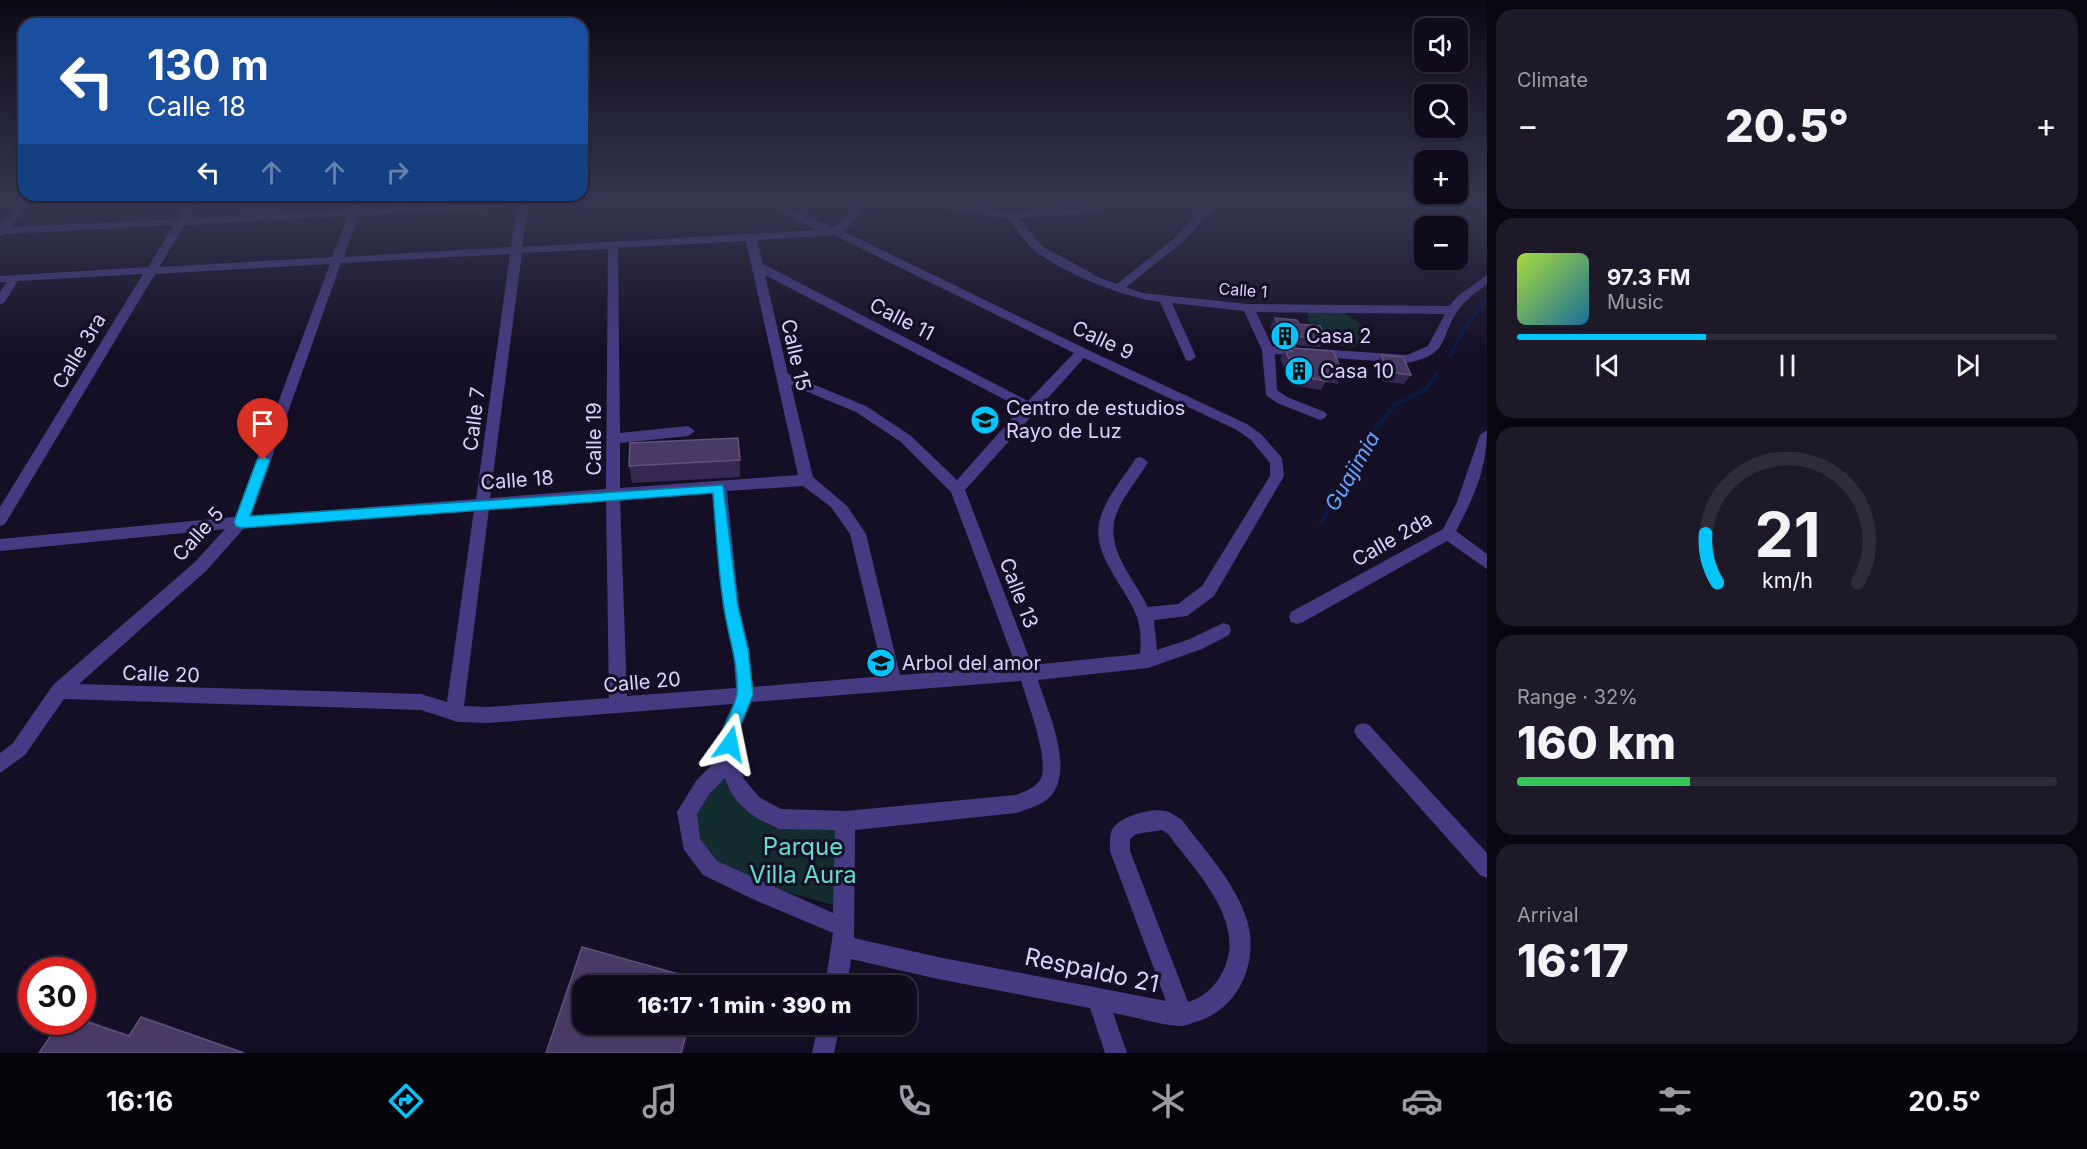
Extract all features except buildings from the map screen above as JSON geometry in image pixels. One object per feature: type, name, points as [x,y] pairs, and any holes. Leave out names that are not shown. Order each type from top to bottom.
[{"type":"street","name":"Calle 3ra","points":[[0,520],[163,251]]},
{"type":"street","name":"Calle 5","points":[[0,764],[19,749],[59,691],[201,566],[241,522],[340,251]]},
{"type":"street","points":[[0,279],[512,251]]},
{"type":"street","name":"Calle 7","points":[[454,712],[515,251]]},
{"type":"street","name":"Calle 19","points":[[613,251],[613,495],[618,705]]},
{"type":"street","name":"Calle 15","points":[[754,251],[806,480]]},
{"type":"street","name":"Calle 9","points":[[876,251],[1242,427],[1256,437],[1277,462],[1277,476],[1208,591],[1181,611],[1144,614]]},
{"type":"street","name":"Calle 1","points":[[1044,251],[1096,280],[1140,296],[1248,308],[1452,310]]},
{"type":"street","points":[[1118,288],[1168,251]]},
{"type":"street","name":"Calle 11","points":[[757,266],[1030,406]]},
{"type":"street","points":[[0,300],[15,278]]},
{"type":"street","points":[[1268,350],[1407,359],[1423,357],[1438,345],[1452,310],[1462,298],[1487,278]]},
{"type":"street","points":[[1164,298],[1190,357]]},
{"type":"street","points":[[1248,308],[1268,350],[1271,392],[1282,400],[1320,415]]},
{"type":"street","points":[[957,489],[1030,406],[1082,352]]},
{"type":"street","name":"Calle 13","points":[[781,376],[861,409],[906,439],[957,489],[1027,673],[1052,758],[1052,773],[1046,788],[1032,798],[1016,804],[845,820]]},
{"type":"street","points":[[613,439],[688,431]]},
{"type":"street","name":"Calle 2da","points":[[1297,617],[1448,533],[1464,502],[1487,435]]},
{"type":"street","points":[[1141,462],[1108,518],[1107,530],[1108,544],[1144,614],[1149,634],[1148,661]]},
{"type":"street","points":[[806,480],[849,515],[858,534],[894,684]]},
{"type":"street","name":"Calle 18","points":[[0,545],[241,522],[806,480]]},
{"type":"street","points":[[719,488],[731,607],[741,649],[745,695],[731,729],[729,760],[736,784],[752,804],[779,819],[845,820],[843,936],[838,975]]},
{"type":"street","points":[[1448,533],[1487,563]]},
{"type":"street","name":"Calle 20","points":[[59,691],[421,702],[454,712],[489,715],[894,684],[1148,661],[1196,644],[1223,630]]},
{"type":"street","points":[[1363,731],[1487,867]]},
{"type":"street","name":"Respaldo 21","points":[[729,760],[703,787],[687,812],[691,843],[710,868],[843,936],[938,968],[1182,1015],[1209,1006],[1226,990],[1237,967],[1241,942],[1236,919],[1225,895],[1176,827],[1164,820],[1131,825],[1120,835],[1120,851],[1182,1015]]},
{"type":"street","points":[[1098,1000],[1116,1053]]},
{"type":"street","points":[[823,1053],[827,1035]]},
{"type":"green space","points":[[1306,310],[1341,310],[1364,327],[1363,338],[1354,347],[1327,343],[1316,336]]},
{"type":"green space","name":"Parque Villa Aura","points":[[724,775],[728,788],[743,808],[775,829],[836,821],[840,907],[766,886],[715,863],[698,841],[694,815],[706,794]]},
{"type":"waterway","name":"Guajimia","points":[[1450,356],[1464,328],[1487,300]]},
{"type":"waterway","name":"Guajimia","points":[[1386,416],[1396,404],[1425,390],[1437,374]]},
{"type":"waterway","name":"Guajimia","points":[[1321,523],[1364,442],[1388,414]]},
{"type":"place","name":"Casa 2","points":[[1285,336]]},
{"type":"place","name":"Casa 10","points":[[1299,371]]},
{"type":"place","name":"Centro de estudios Rayo de Luz","points":[[985,420]]},
{"type":"place","name":"Arbol del amor","points":[[881,663]]},
{"type":"route","points":[[263,460],[241,522],[719,488],[731,607],[741,649],[745,695],[731,729],[730,744]]}]
